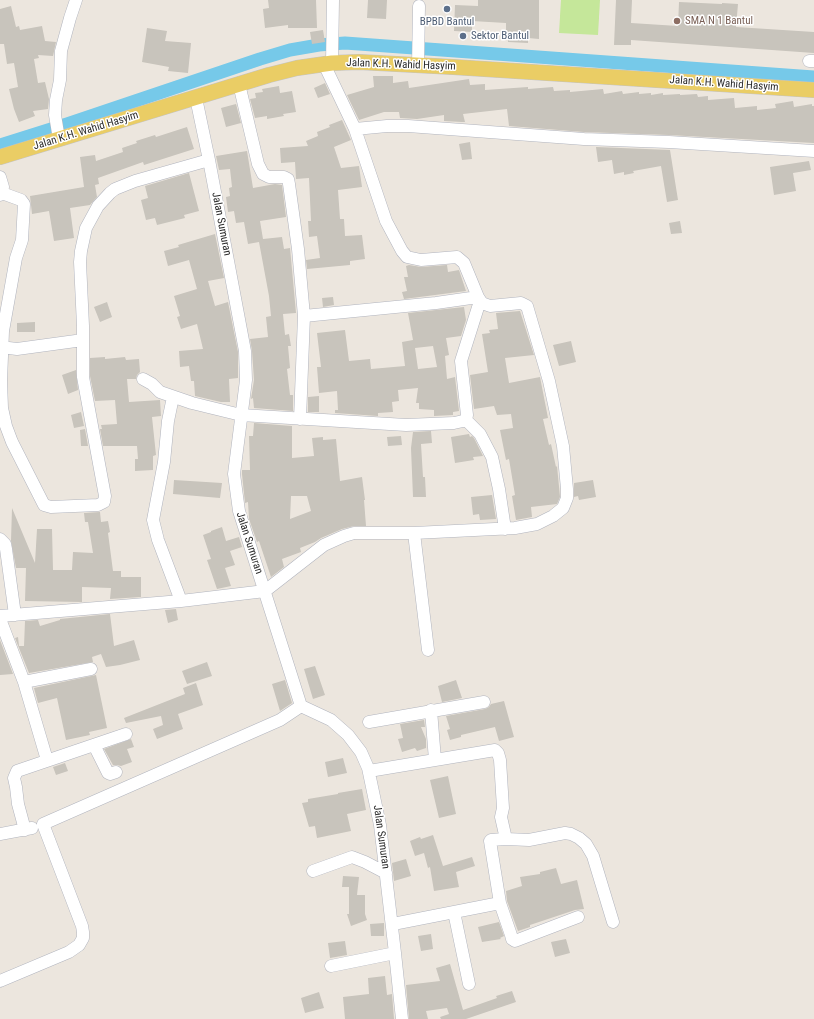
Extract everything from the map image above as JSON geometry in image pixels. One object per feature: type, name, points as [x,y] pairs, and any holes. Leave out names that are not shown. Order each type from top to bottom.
[{"type":"main road","name":"Jalan K.H. Wahid Hasyim","points":[[0,157],[58,136],[196,98],[297,68],[329,62],[418,62],[469,68],[814,90]]},
{"type":"street","points":[[58,136],[55,115],[61,51],[76,0]]},
{"type":"street","points":[[0,616],[181,601],[265,591],[324,545],[354,533],[414,533],[505,529],[537,524],[553,516],[563,508],[567,498],[566,464],[563,446],[550,381],[527,306],[521,303],[487,306],[479,299],[464,263],[460,259],[454,257],[421,260],[407,257],[402,251],[386,220],[355,129],[329,62],[332,43],[333,0]]},
{"type":"street","points":[[418,62],[419,6]]},
{"type":"street","points":[[239,84],[258,164],[263,174],[269,177],[284,177],[288,180],[289,184],[298,249],[304,316],[300,419]]},
{"type":"street","name":"Jalan Sumuran","points":[[196,98],[245,351],[246,380],[234,474],[234,487],[239,511],[301,706],[331,720],[348,736],[361,752],[369,771],[380,825],[393,924],[402,1019]]},
{"type":"street","points":[[355,129],[386,126],[408,126],[584,139],[669,142],[814,152]]},
{"type":"street","points":[[0,177],[3,187],[1,194],[21,200],[24,204],[22,240],[16,258],[1,347],[2,408],[4,418],[12,442],[41,501],[47,507],[98,505],[104,502],[105,496],[84,388],[80,272],[81,251],[86,228],[98,206],[110,193],[122,185],[209,160]]},
{"type":"street","points":[[304,316],[479,299]]},
{"type":"street","points":[[479,299],[461,361],[466,420],[480,434],[492,457],[499,489],[505,529]]},
{"type":"street","points":[[1,347],[17,349],[82,340]]},
{"type":"street","points":[[143,379],[152,384],[160,392],[173,397],[192,403],[241,414],[406,425],[454,423],[466,420]]},
{"type":"street","points":[[173,397],[168,421],[164,462],[153,520],[158,540],[181,601]]},
{"type":"street","points":[[414,533],[428,650]]},
{"type":"street","points":[[0,539],[5,544],[6,549],[15,615]]},
{"type":"street","points":[[0,619],[24,682],[47,760]]},
{"type":"street","points":[[24,682],[91,669]]},
{"type":"street","points":[[369,722],[484,702]]},
{"type":"street","points":[[0,834],[26,830],[43,824],[280,720],[301,706]]},
{"type":"street","points":[[431,710],[435,760]]},
{"type":"street","points":[[26,830],[18,804],[14,778],[15,774],[20,769],[126,734]]},
{"type":"street","points":[[94,745],[108,773],[110,774],[116,772]]},
{"type":"street","points":[[369,771],[495,750],[498,753],[503,808],[502,816],[506,839]]},
{"type":"street","points":[[0,981],[69,952],[79,945],[83,938],[82,926],[43,824]]},
{"type":"street","points":[[578,917],[515,941],[512,939],[500,903],[489,844],[492,840],[529,840],[565,833],[579,838],[586,844],[593,856],[613,922]]},
{"type":"street","points":[[313,871],[352,857],[386,873]]},
{"type":"street","points":[[393,924],[500,903]]},
{"type":"street","points":[[454,912],[469,984]]},
{"type":"street","points":[[331,966],[395,954]]},
{"type":"green space","points":[[561,0],[600,0],[598,35],[559,33]]},
{"type":"building","points":[[268,0],[316,0],[317,28],[288,28],[288,25],[265,28],[263,9],[269,8]]},
{"type":"building","points":[[368,0],[387,0],[386,19],[367,18]]},
{"type":"building","points":[[478,0],[539,0],[539,39],[528,38],[528,43],[508,42],[508,36],[506,36],[506,23],[472,21],[472,32],[454,31],[455,5],[478,6]]},
{"type":"building","points":[[616,0],[632,0],[631,23],[678,26],[679,2],[738,4],[736,27],[814,32],[814,53],[631,40],[631,45],[614,45]]},
{"type":"building","points":[[11,6],[16,27],[19,26],[20,30],[42,26],[45,41],[56,42],[53,56],[38,55],[39,58],[34,59],[38,83],[45,82],[49,99],[48,109],[33,111],[35,116],[19,122],[9,89],[18,87],[14,63],[7,64],[4,44],[0,44],[0,9]]},
{"type":"building","points":[[147,28],[167,31],[165,41],[191,43],[188,73],[168,71],[169,67],[142,62]]},
{"type":"building","points":[[323,30],[325,42],[312,44],[310,32]]},
{"type":"building","points":[[373,76],[393,76],[393,83],[408,81],[409,88],[469,79],[470,85],[485,84],[485,90],[553,87],[554,91],[570,90],[570,92],[603,89],[604,94],[622,91],[623,94],[639,92],[639,94],[651,93],[651,95],[663,93],[663,95],[697,94],[698,97],[708,96],[708,100],[734,98],[735,108],[757,106],[757,110],[776,108],[775,104],[793,101],[794,107],[812,104],[812,106],[814,106],[814,143],[584,132],[509,126],[507,109],[463,114],[465,122],[444,121],[444,115],[417,119],[400,118],[399,112],[384,112],[359,120],[347,95],[374,87]]},
{"type":"building","points":[[325,83],[330,94],[318,98],[314,88]]},
{"type":"building","points":[[279,86],[280,93],[292,91],[296,112],[267,119],[267,116],[255,118],[250,99],[256,98],[255,93],[263,92],[262,89]]},
{"type":"building","points":[[236,104],[241,123],[226,127],[221,108]]},
{"type":"building","points":[[342,120],[351,140],[334,147],[341,168],[359,166],[362,187],[338,190],[340,219],[344,219],[345,236],[362,235],[365,259],[350,261],[350,265],[307,269],[306,260],[320,258],[317,236],[309,237],[308,221],[311,221],[309,178],[296,179],[295,162],[281,163],[280,148],[308,146],[306,141],[318,136],[317,132]]},
{"type":"building","points":[[187,127],[194,149],[144,165],[143,162],[98,178],[99,184],[95,185],[97,197],[90,205],[70,208],[74,238],[54,241],[49,211],[32,214],[30,196],[84,187],[80,157],[95,155],[96,161],[123,152],[122,148],[137,143],[136,141],[155,135],[156,137]]},
{"type":"building","points":[[470,142],[472,159],[462,160],[459,144]]},
{"type":"building","points":[[596,147],[670,150],[678,200],[667,202],[661,166],[633,171],[634,173],[624,175],[624,172],[614,174],[612,160],[598,162]]},
{"type":"building","points":[[247,151],[253,188],[275,184],[282,185],[286,217],[260,221],[263,239],[282,237],[284,249],[290,248],[296,313],[283,314],[285,335],[289,334],[291,346],[288,346],[290,368],[287,369],[290,395],[293,395],[293,411],[254,408],[253,398],[251,399],[254,380],[250,339],[268,337],[266,317],[271,316],[269,296],[259,242],[248,244],[244,222],[236,223],[234,211],[228,212],[226,197],[230,196],[229,188],[232,187],[230,169],[219,170],[216,156]]},
{"type":"building","points":[[809,161],[811,170],[793,173],[796,191],[774,195],[770,167]]},
{"type":"building","points":[[189,173],[199,211],[184,215],[185,218],[157,225],[155,218],[146,220],[141,200],[148,198],[145,186]]},
{"type":"building","points":[[680,221],[682,233],[671,234],[669,223]]},
{"type":"building","points":[[215,234],[224,278],[208,281],[215,306],[228,302],[238,352],[238,378],[229,379],[230,402],[221,402],[195,396],[194,381],[191,381],[189,366],[180,367],[179,351],[203,349],[197,324],[181,329],[177,317],[180,316],[174,296],[197,289],[189,260],[168,266],[164,251],[179,247],[178,245]]},
{"type":"building","points":[[447,265],[448,272],[459,270],[466,291],[404,299],[402,292],[407,291],[404,277],[408,277],[406,266],[421,267]]},
{"type":"building","points":[[333,297],[334,305],[323,307],[322,298]]},
{"type":"building","points":[[107,302],[112,317],[100,322],[94,307]]},
{"type":"building","points":[[464,307],[466,320],[461,336],[446,338],[449,355],[445,356],[447,379],[455,377],[459,411],[453,412],[453,415],[434,416],[434,410],[419,409],[419,403],[416,403],[418,388],[398,390],[399,401],[392,402],[393,412],[378,413],[378,416],[335,413],[335,410],[338,410],[337,391],[319,393],[317,367],[321,367],[317,333],[345,330],[349,361],[370,359],[371,369],[405,366],[402,342],[413,340],[408,313]],"holes":[[[433,346],[437,367],[418,369],[415,348]]]},
{"type":"building","points":[[520,311],[534,355],[505,358],[509,383],[540,377],[548,418],[543,419],[549,445],[551,444],[556,467],[557,466],[560,497],[557,504],[531,507],[532,517],[516,520],[512,496],[515,495],[509,459],[506,460],[500,430],[513,428],[511,414],[497,415],[494,406],[474,409],[470,375],[488,372],[482,334],[490,333],[489,330],[498,329],[496,313]]},
{"type":"building","points":[[35,322],[35,332],[17,332],[17,323]]},
{"type":"building","points":[[571,341],[576,362],[559,366],[553,345]]},
{"type":"building","points":[[105,357],[105,359],[125,357],[126,360],[139,359],[140,372],[136,379],[127,379],[129,402],[160,400],[161,416],[152,417],[156,455],[153,456],[153,470],[135,471],[135,459],[138,459],[137,446],[103,446],[100,429],[102,429],[101,425],[117,424],[115,400],[95,401],[90,376],[90,358]]},
{"type":"building","points":[[76,370],[78,390],[68,394],[62,375]]},
{"type":"building","points":[[319,396],[319,412],[308,412],[308,397]]},
{"type":"building","points":[[81,412],[84,426],[74,428],[71,415]]},
{"type":"building","points":[[254,423],[292,426],[292,458],[314,456],[312,438],[323,437],[323,440],[336,439],[340,481],[362,477],[366,526],[354,526],[342,529],[300,548],[301,552],[282,559],[284,567],[271,577],[259,541],[257,542],[249,519],[248,502],[245,503],[242,470],[250,470],[249,436],[253,436]],"holes":[[[291,496],[307,496],[311,511],[290,519]]]},
{"type":"building","points":[[85,429],[88,446],[81,446],[80,430]]},
{"type":"building","points":[[431,431],[432,443],[421,444],[426,497],[413,497],[411,448],[413,432]]},
{"type":"building","points":[[469,434],[470,437],[472,436],[474,438],[483,456],[473,457],[474,460],[455,463],[451,437]]},
{"type":"building","points":[[401,436],[402,445],[388,446],[387,437]]},
{"type":"building","points":[[174,480],[222,483],[220,498],[173,494]]},
{"type":"building","points":[[593,480],[596,497],[579,500],[578,496],[574,497],[574,483]]},
{"type":"building","points":[[492,495],[496,519],[480,520],[479,514],[473,515],[471,497]]},
{"type":"building","points":[[12,508],[35,563],[37,529],[52,529],[53,570],[72,570],[73,552],[93,553],[88,522],[85,522],[84,513],[100,512],[101,522],[108,521],[113,571],[121,571],[121,577],[141,577],[141,597],[110,599],[111,588],[82,587],[82,602],[25,601],[26,568],[16,568],[11,541]]},
{"type":"building","points":[[222,527],[226,541],[239,537],[242,547],[230,551],[235,565],[225,568],[231,586],[217,589],[207,560],[211,559],[203,535]]},
{"type":"building","points":[[176,609],[178,620],[168,623],[165,610]]},
{"type":"building","points":[[110,614],[114,646],[134,640],[140,660],[106,667],[101,654],[92,657],[93,662],[29,673],[15,638],[18,637],[19,646],[24,646],[25,621],[38,620],[40,626],[60,619]]},
{"type":"building","points":[[0,640],[13,674],[0,675]]},
{"type":"building","points":[[207,662],[212,676],[187,684],[182,671]]},
{"type":"building","points":[[315,666],[325,695],[313,699],[304,669]]},
{"type":"building","points":[[96,675],[107,728],[89,732],[90,735],[66,740],[57,698],[38,703],[34,688]]},
{"type":"building","points":[[285,680],[292,703],[280,711],[272,684]]},
{"type":"building","points":[[456,680],[462,698],[442,702],[438,686]]},
{"type":"building","points":[[196,683],[203,705],[178,714],[183,729],[157,739],[153,729],[163,725],[161,716],[126,723],[124,718],[185,694],[183,688]]},
{"type":"building","points":[[504,701],[514,737],[499,741],[495,727],[461,735],[461,737],[450,740],[447,730],[450,729],[446,716],[485,709],[491,704]]},
{"type":"building","points":[[424,720],[425,727],[421,727],[426,739],[426,748],[417,751],[415,748],[402,752],[398,739],[403,738],[400,724]]},
{"type":"building","points":[[131,739],[134,747],[127,749],[132,762],[121,766],[113,765],[104,749]]},
{"type":"building","points":[[343,758],[347,773],[328,777],[325,762]]},
{"type":"building","points":[[65,763],[68,771],[56,775],[53,767]]},
{"type":"building","points":[[448,776],[456,814],[439,818],[430,780]]},
{"type":"building","points":[[362,789],[366,810],[347,814],[351,831],[317,838],[315,826],[309,827],[302,803],[308,802],[308,799]]},
{"type":"building","points":[[433,835],[443,866],[472,857],[475,866],[456,872],[459,887],[434,891],[430,867],[428,868],[424,853],[415,856],[410,841],[420,837],[421,839]]},
{"type":"building","points":[[406,859],[411,876],[394,881],[392,863]]},
{"type":"building","points":[[556,868],[561,884],[577,880],[584,909],[575,910],[530,925],[530,927],[518,931],[507,901],[506,891],[522,886],[520,877],[540,874],[540,872]]},
{"type":"building","points":[[343,876],[359,877],[357,895],[365,895],[365,914],[367,920],[351,926],[347,914],[349,914],[349,887],[342,887]]},
{"type":"building","points":[[499,922],[504,936],[500,938],[501,939],[482,942],[478,927]]},
{"type":"building","points":[[384,923],[384,936],[371,936],[370,924]]},
{"type":"building","points":[[431,934],[433,949],[421,951],[418,936]]},
{"type":"building","points":[[566,939],[570,953],[555,957],[551,942]]},
{"type":"building","points":[[345,941],[347,955],[330,958],[328,943]]},
{"type":"building","points":[[450,964],[463,1010],[512,991],[516,1002],[466,1019],[441,1019],[440,1017],[449,1014],[447,1008],[426,1011],[428,1019],[409,1019],[406,985],[440,981],[436,968]]},
{"type":"building","points":[[385,976],[387,995],[392,994],[394,1019],[345,1019],[343,997],[369,994],[368,978]]},
{"type":"building","points":[[319,992],[324,1008],[305,1013],[301,998]]},
{"type":"waterway","points":[[0,145],[260,59],[290,50],[319,45],[345,43],[814,77]]},
{"type":"place","name":"BPBD Bantul","points":[[447,9]]},
{"type":"place","name":"SMA N 1 Bantul","points":[[677,21]]},
{"type":"place","name":"Sektor Bantul","points":[[463,36]]}]
